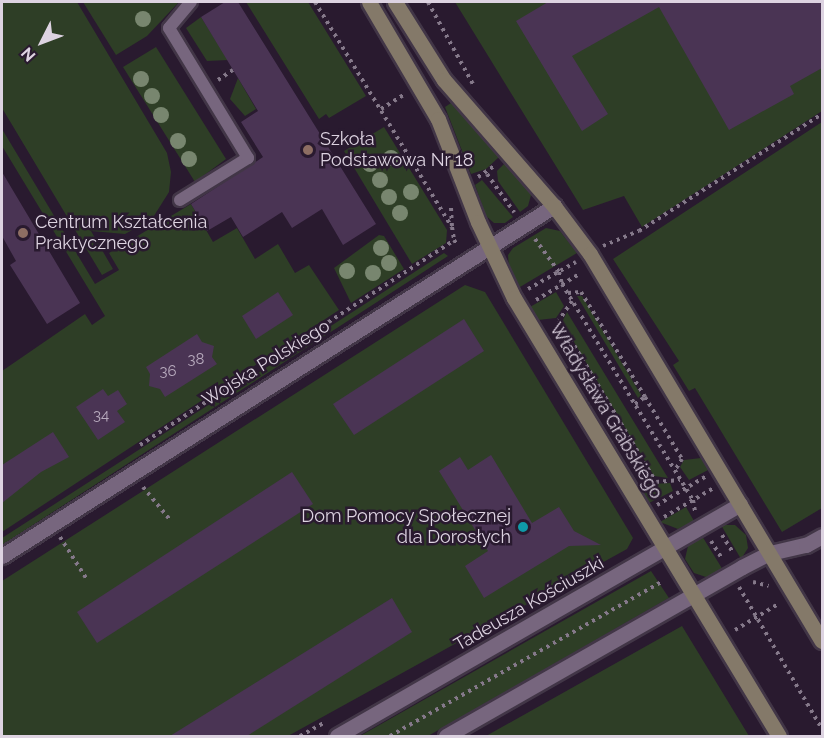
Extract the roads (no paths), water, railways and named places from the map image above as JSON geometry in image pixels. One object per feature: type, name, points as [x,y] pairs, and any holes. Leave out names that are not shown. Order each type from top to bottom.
[{"type":"street","name":"Władysława Grabskiego","points":[[369,2],[445,133],[488,246],[518,303],[694,595],[727,635],[779,736]]},
{"type":"street","points":[[395,2],[444,80],[554,206],[593,259],[822,641]]},
{"type":"street","points":[[423,94],[444,80]]},
{"type":"street","name":"Wojska Polskiego","points":[[2,556],[554,206]]},
{"type":"street","name":"Tadeusza Kościuszki","points":[[337,736],[740,504]]},
{"type":"street","points":[[446,736],[742,567],[770,553],[806,546],[822,536]]},
{"type":"lane","points":[[180,200],[248,158],[169,28],[191,2]]},
{"type":"place","name":"Szkoła Podstawowa Nr 18","points":[[308,150]]},
{"type":"place","name":"Centrum Kształcenia Praktycznego","points":[[23,233]]},
{"type":"place","name":"Dom Pomocy Społecznej dla Dorosłych","points":[[523,527]]}]
